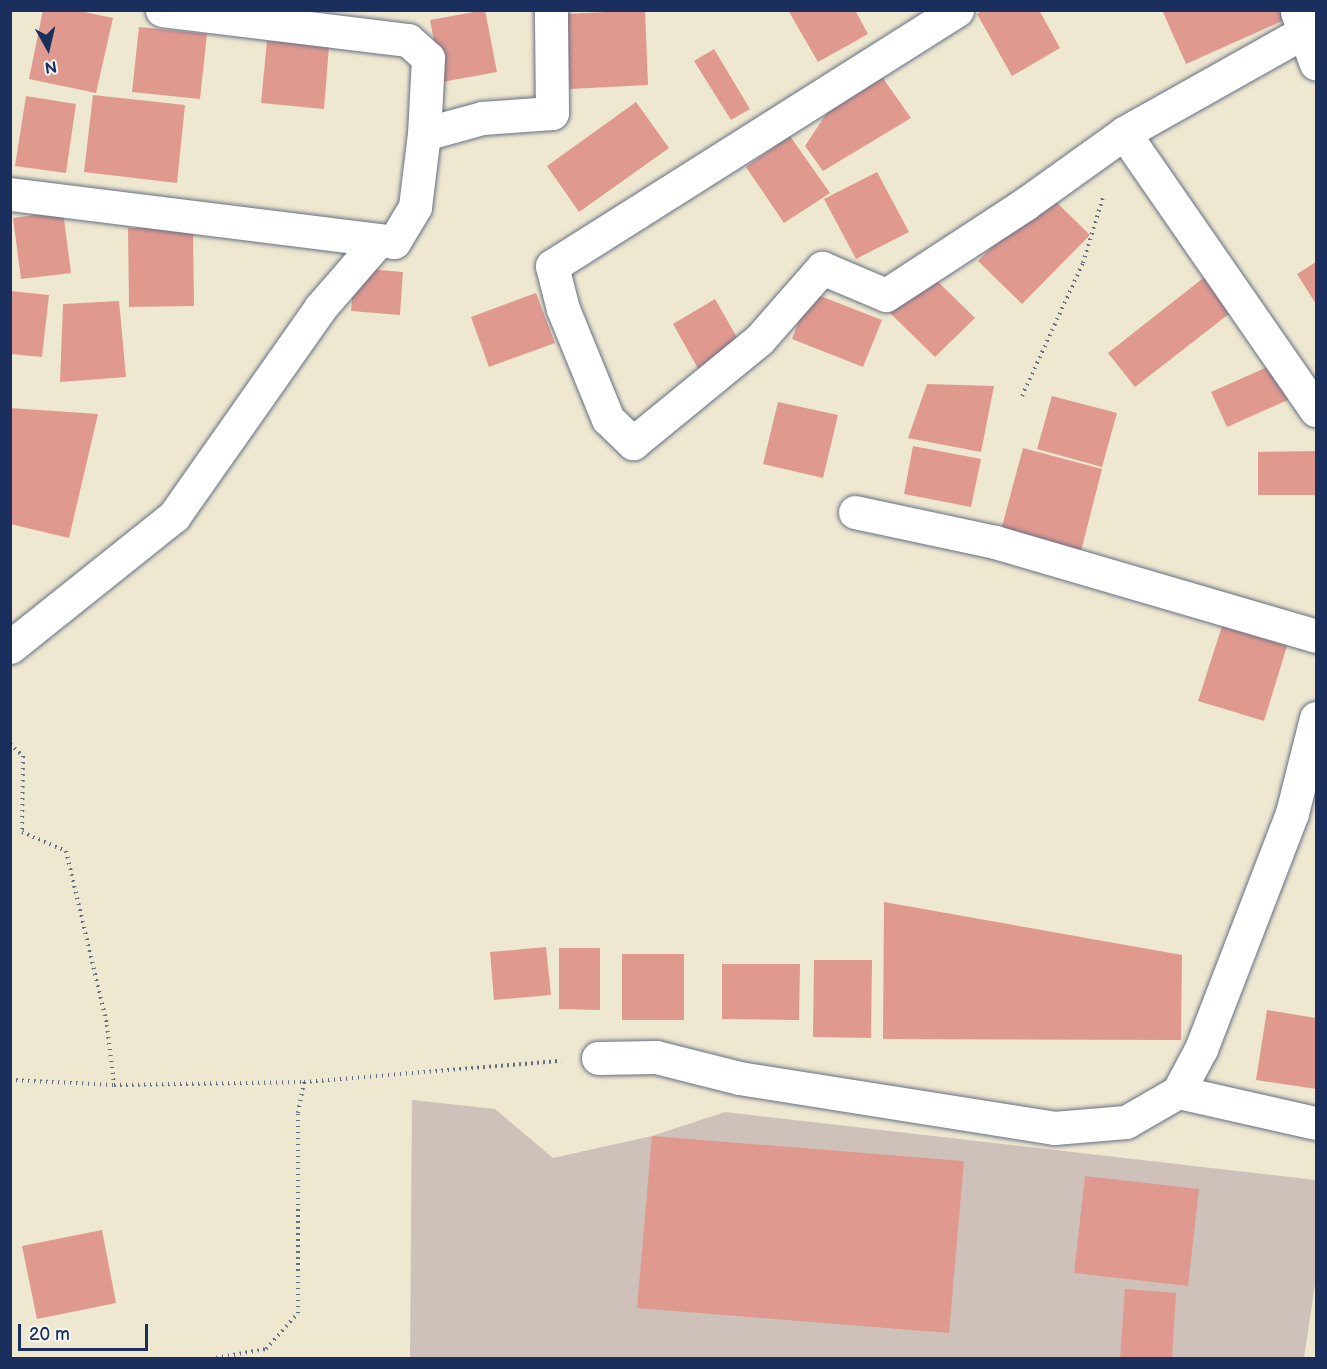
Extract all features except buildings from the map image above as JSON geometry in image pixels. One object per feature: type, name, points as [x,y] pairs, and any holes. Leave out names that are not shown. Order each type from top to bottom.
[{"type":"street","points":[[10,194],[394,242],[415,207],[424,134],[428,58],[408,40],[162,10]]},
{"type":"street","points":[[424,134],[482,118],[552,113],[551,10]]},
{"type":"street","points":[[957,10],[552,266],[563,309],[608,420],[633,443],[759,340],[822,268],[886,296],[1025,204],[1124,133],[1300,21],[1317,64]]},
{"type":"street","points":[[1124,133],[1317,410]]},
{"type":"street","points":[[10,646],[174,516],[320,308],[378,241]]},
{"type":"street","points":[[855,512],[995,542],[1317,636]]},
{"type":"street","points":[[598,1058],[656,1057],[739,1078],[1054,1128],[1126,1122],[1178,1092],[1201,1049],[1292,813],[1317,718]]},
{"type":"street","points":[[1178,1092],[1317,1123]]},
{"type":"path","points":[[1022,396],[1083,263],[1124,133]]},
{"type":"path","points":[[10,744],[23,756],[22,832],[66,851],[107,1025],[114,1085]]},
{"type":"path","points":[[10,1080],[114,1085],[304,1082],[598,1058]]},
{"type":"path","points":[[216,1359],[266,1349],[298,1313],[298,1113],[304,1082]]},
{"type":"shaded area","points":[[412,1100],[495,1109],[553,1158],[652,1136],[725,1112],[1316,1180],[1316,1278],[1304,1358],[410,1358]]}]
